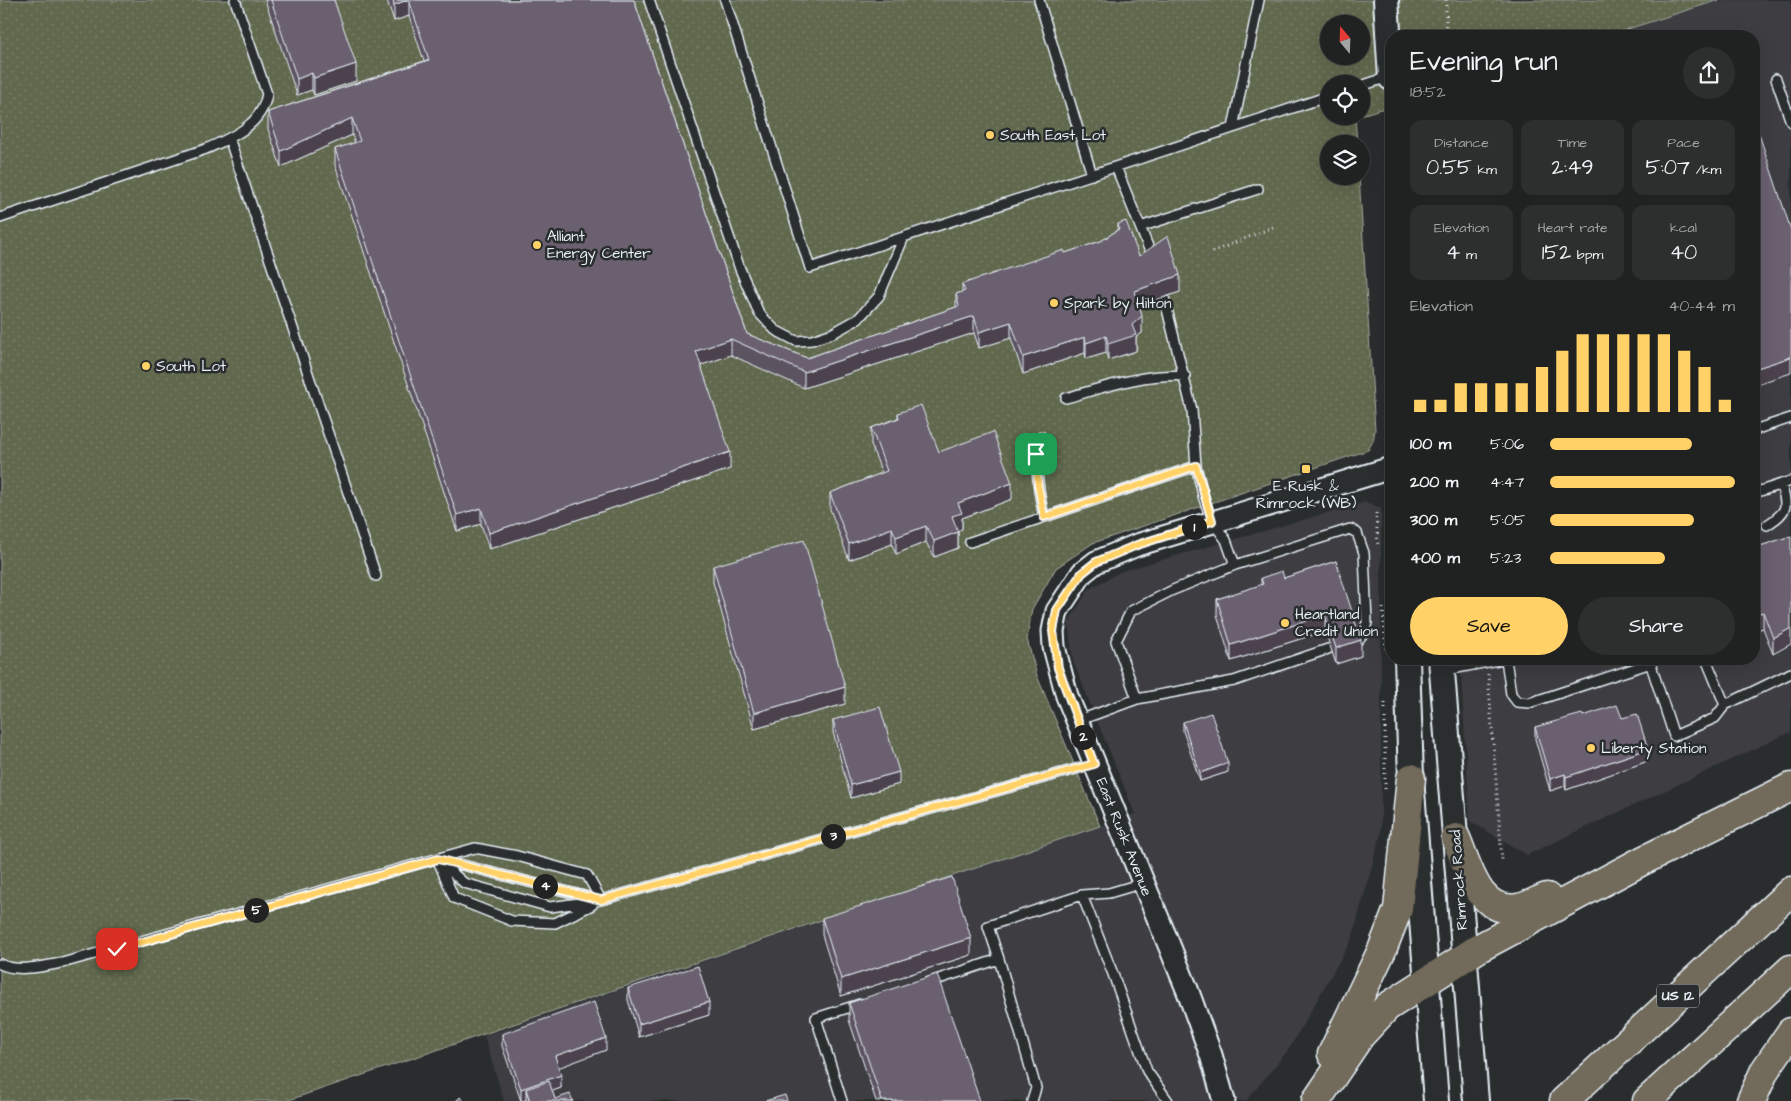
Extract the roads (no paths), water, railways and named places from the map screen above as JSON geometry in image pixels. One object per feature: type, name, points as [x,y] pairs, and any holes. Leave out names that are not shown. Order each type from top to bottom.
[{"type":"highway","points":[[1312,1101],[1382,950],[1398,909],[1411,778]]},
{"type":"highway","points":[[1316,1101],[1360,1036],[1388,1007],[1427,981],[1464,957],[1642,861],[1791,787]]},
{"type":"highway","points":[[1456,838],[1478,890],[1490,903],[1501,907],[1518,908],[1598,875],[1642,861]]},
{"type":"highway","name":"US 12","points":[[1564,1101],[1791,891]]},
{"type":"highway","points":[[1647,1101],[1791,969]]},
{"type":"highway","points":[[1750,1101],[1765,1070],[1791,1032]]},
{"type":"main road","points":[[1386,0],[1388,30]]},
{"type":"main road","points":[[1407,665],[1411,778],[1436,1101]]},
{"type":"main road","name":"Rimrock Road","points":[[1441,665],[1476,1100]]},
{"type":"street","name":"East Rusk Avenue","points":[[1224,1101],[1212,1054],[1094,764],[1058,668],[1053,631],[1057,610],[1068,591],[1082,573],[1108,556],[1212,521],[1385,470]]},
{"type":"lane","points":[[0,218],[206,148],[230,138],[256,120],[265,108],[267,94],[235,0]]},
{"type":"lane","points":[[649,0],[740,269],[759,313],[775,330],[796,340],[812,340],[833,333],[858,319],[879,296],[904,237]]},
{"type":"lane","points":[[725,0],[810,268],[1320,99]]},
{"type":"lane","points":[[1039,0],[1092,175]]},
{"type":"lane","points":[[1233,128],[1259,0]]},
{"type":"lane","points":[[1370,83],[1385,79]]},
{"type":"lane","points":[[1776,79],[1791,122]]},
{"type":"lane","points":[[230,138],[376,576]]},
{"type":"lane","points":[[1116,167],[1154,262]]},
{"type":"lane","points":[[1140,227],[1258,188]]},
{"type":"lane","points":[[1164,297],[1192,410],[1196,466],[1212,521],[1226,540],[1235,565]]},
{"type":"lane","points":[[1066,398],[1139,378],[1166,374],[1185,376]]},
{"type":"lane","points":[[1760,428],[1791,418]]},
{"type":"lane","points":[[1041,436],[1036,454],[1038,485],[1044,517]]},
{"type":"lane","points":[[970,542],[1196,466]]},
{"type":"lane","points":[[1760,491],[1791,481]]},
{"type":"lane","points":[[1767,525],[1782,515],[1786,503],[1781,484]]},
{"type":"lane","points":[[1137,699],[1116,641],[1131,610],[1173,590],[1235,565],[1350,529],[1357,533],[1364,553],[1367,622],[1363,634],[1358,640]]},
{"type":"lane","points":[[1077,721],[1137,699],[1234,681],[1328,649]]},
{"type":"lane","points":[[1507,665],[1511,694],[1517,702],[1529,703],[1638,665]]},
{"type":"lane","points":[[1651,665],[1674,736],[1715,718],[1724,705],[1791,673]]},
{"type":"lane","points":[[1708,665],[1724,705]]},
{"type":"lane","points":[[438,859],[464,883],[550,907],[601,900],[1094,764]]},
{"type":"lane","points":[[0,964],[5,967],[34,968],[62,963],[474,848],[517,856],[587,875],[601,900]]},
{"type":"lane","points":[[438,859],[601,900]]},
{"type":"lane","points":[[438,859],[454,898],[512,921],[555,922],[601,900]]},
{"type":"lane","points":[[1032,1101],[1036,1088],[988,926],[1082,895],[1109,893],[1143,883]]},
{"type":"lane","points":[[1082,895],[1114,974],[1147,1071],[1168,1101]]},
{"type":"lane","points":[[917,986],[999,960]]},
{"type":"lane","points":[[842,1101],[816,1018],[871,1001]]},
{"type":"place","name":"South East Lot","points":[[990,135]]},
{"type":"place","name":"Alliant Energy Center","points":[[537,245]]},
{"type":"place","name":"Spark by Hilton","points":[[1054,303]]},
{"type":"place","name":"South Lot","points":[[146,366]]},
{"type":"place","name":"E Rusk & Rimrock (WB)","points":[[1306,469]]},
{"type":"place","name":"Heartland Credit Union","points":[[1285,623]]},
{"type":"place","name":"Liberty Station","points":[[1591,748]]}]
